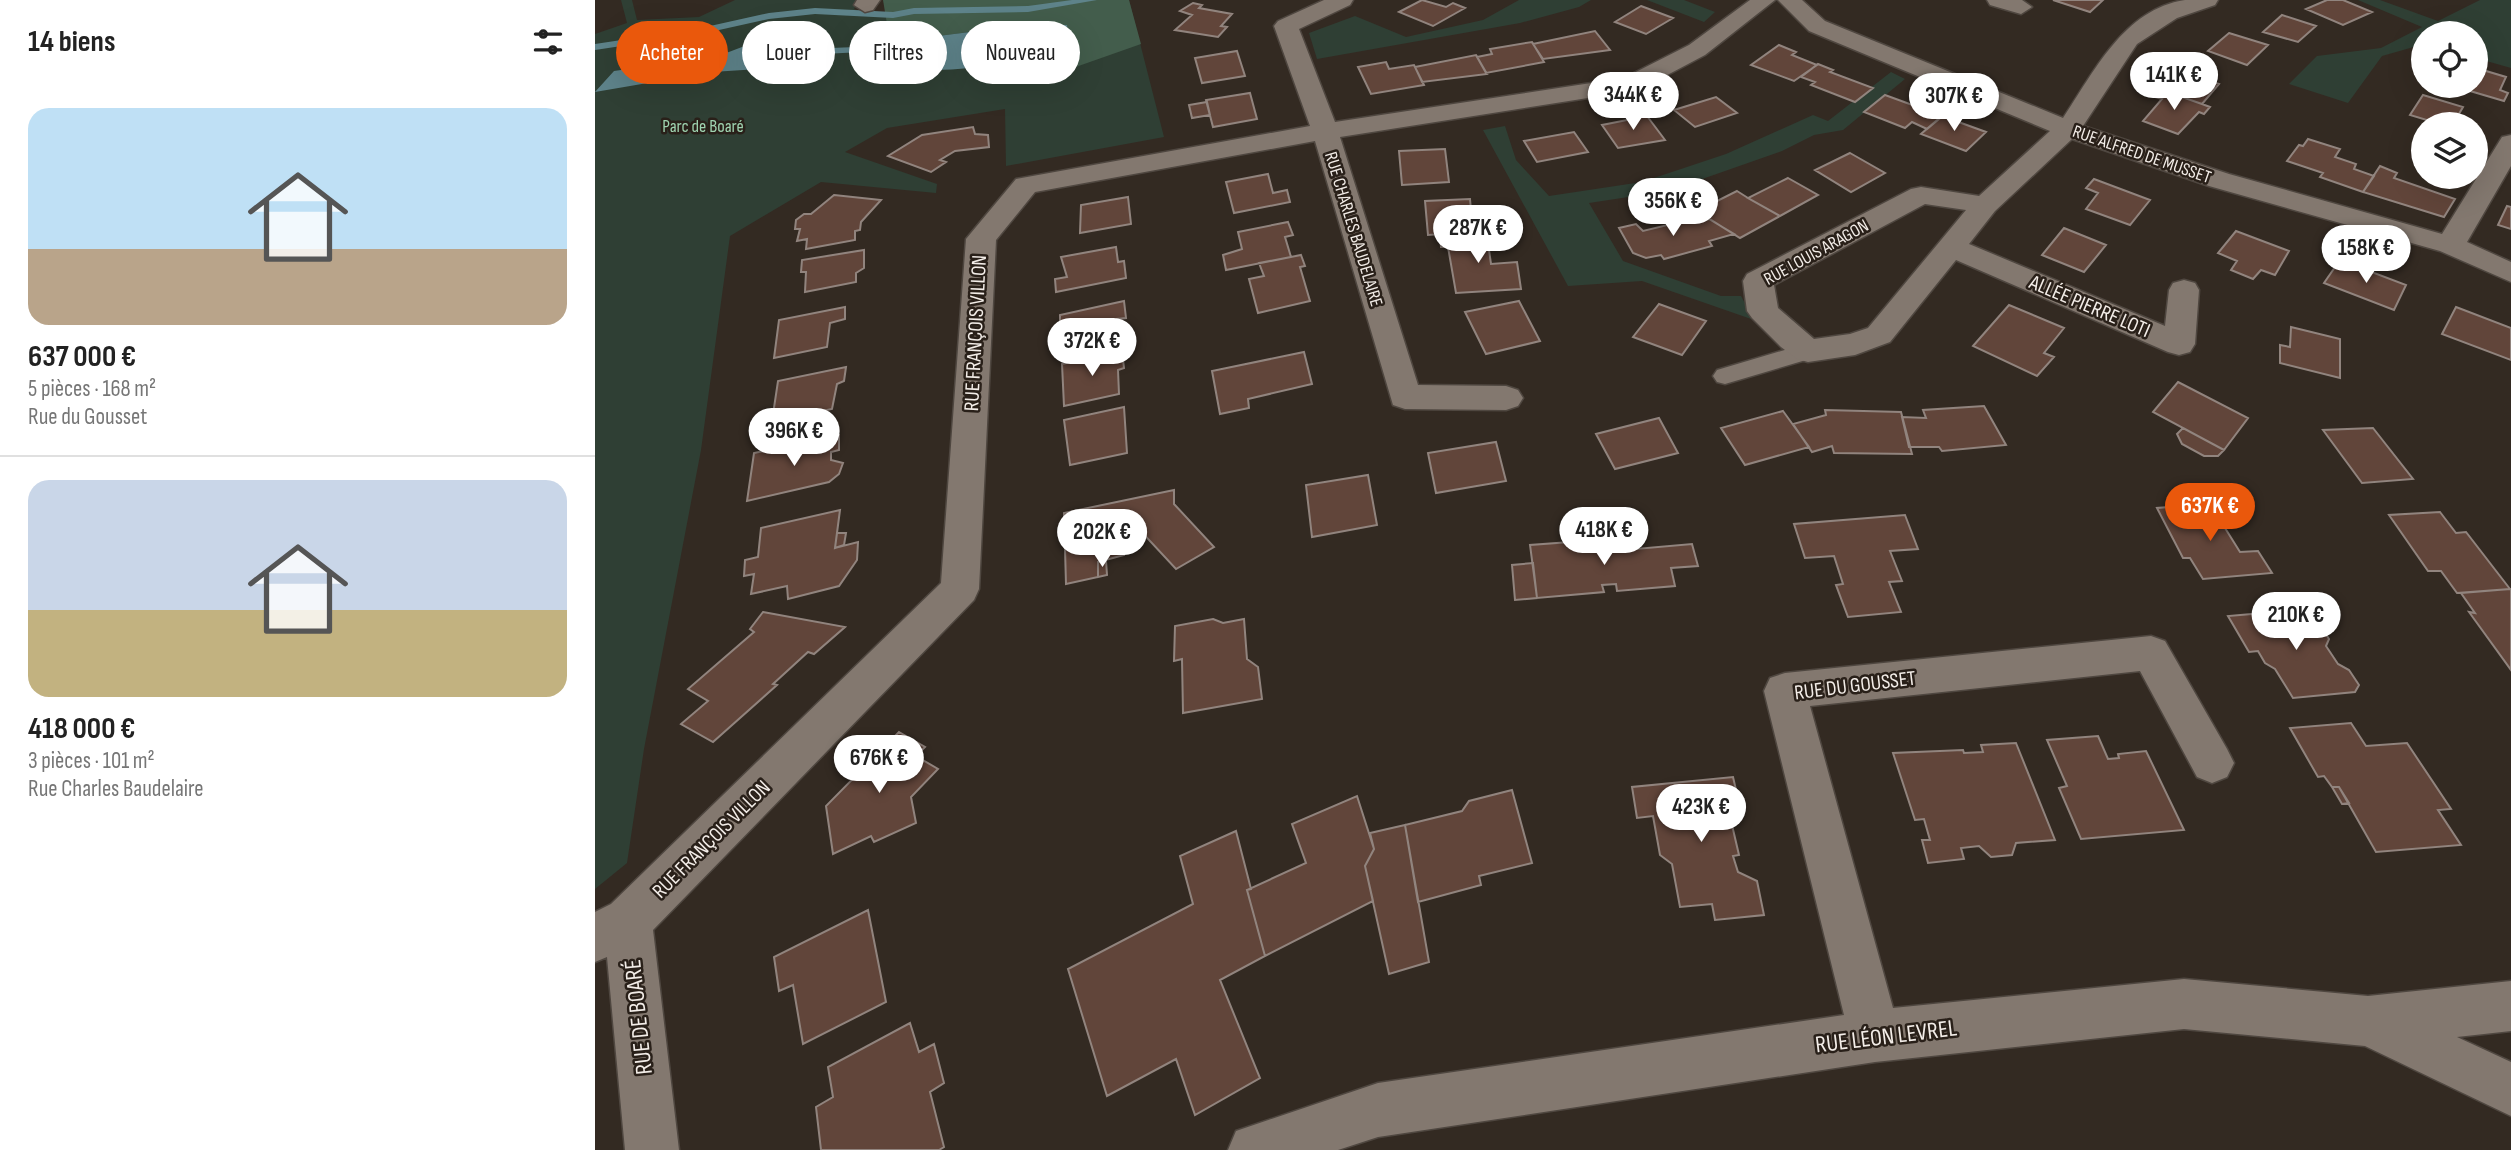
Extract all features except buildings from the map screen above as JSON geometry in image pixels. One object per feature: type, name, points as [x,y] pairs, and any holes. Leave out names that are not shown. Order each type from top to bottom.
[{"type":"street","name":"RUE CHARLES BAUDELAIRE","points":[[1342,0],[1286,26],[1325,131],[1405,397],[1506,398]]},
{"type":"street","name":"RUE FRANÇOIS VILLON","points":[[612,930],[960,589],[981,239],[1026,185],[1325,131],[1630,85],[1697,50],[1764,0]]},
{"type":"street","name":"RUE ALFRED DE MUSSET","points":[[1789,0],[1817,26],[2068,129],[2219,180],[2450,245],[2511,273]]},
{"type":"street","points":[[1998,0],[2021,7]]},
{"type":"street","points":[[1808,351],[1855,344],[1879,335],[1985,205],[2068,129],[2128,39],[2169,13],[2207,0]]},
{"type":"street","points":[[2450,245],[2511,144]]},
{"type":"street","name":"RUE LOUIS ARAGON","points":[[1808,351],[1792,340],[1763,311],[1758,281],[1921,195],[1985,205]]},
{"type":"street","name":"ALLÉE PIERRE LOTI","points":[[1951,247],[2179,344],[2184,290]]},
{"type":"street","name":"RUE DU GOUSSET","points":[[1875,1036],[1784,691],[2151,653],[2212,763]]},
{"type":"street","name":"RUE DE BOARÉ","points":[[612,930],[652,1150]]},
{"type":"street","name":"RUE LÉON LEVREL","points":[[1255,1150],[1378,1110],[1875,1036],[2184,1004],[2368,1021],[2511,1090]]},
{"type":"street","points":[[2368,1021],[2511,1006]]},
{"type":"lane","points":[[1725,376],[1808,351]]},
{"type":"green space","name":"Parc de Boaré","points":[[621,0],[632,0],[637,20],[699,17],[735,0],[860,0],[854,9],[873,16],[1129,0],[1164,137],[1006,166],[1005,109],[887,128],[845,152],[937,184],[936,193],[821,182],[730,236],[701,450],[644,749],[627,863],[595,889],[595,34],[616,27],[616,84],[728,84],[728,21],[626,21]]},
{"type":"green space","points":[[883,0],[1129,0],[1141,44],[1080,65],[1080,21],[961,21],[961,33],[947,35],[947,21],[886,21]]},
{"type":"green space","points":[[1519,0],[1591,0],[1579,7],[1520,23],[1317,59],[1309,33],[1355,16],[1406,37],[1483,20]]},
{"type":"green space","points":[[1647,0],[1684,0],[1715,12],[1704,22]]},
{"type":"green space","points":[[2358,0],[2380,0],[2438,21],[2411,22]]},
{"type":"green space","points":[[2480,0],[2511,0],[2511,68],[2488,61],[2488,21],[2438,21]]},
{"type":"green space","points":[[2411,33],[2411,48],[2382,56],[2348,103],[2289,84],[2317,56],[2381,48]]},
{"type":"green space","points":[[1891,72],[1905,79],[1843,130],[1814,135],[1782,151],[1668,191],[1589,203],[1623,261],[1721,296],[1741,296],[1754,320],[1642,281],[1568,286],[1483,130],[1505,126],[1516,160],[1549,196],[1642,182],[1726,154],[1813,115],[1828,121]]},
{"type":"water","points":[[961,33],[961,68],[947,70],[947,35]]},
{"type":"water","points":[[742,47],[742,70],[728,71],[728,52]]},
{"type":"water","points":[[614,71],[616,84],[642,84],[595,92]]},
{"type":"waterway","points":[[595,47],[701,31],[769,16],[815,11],[893,15],[914,11],[1028,9],[1092,0]]},
{"type":"waterway","points":[[835,51],[849,50]]}]
